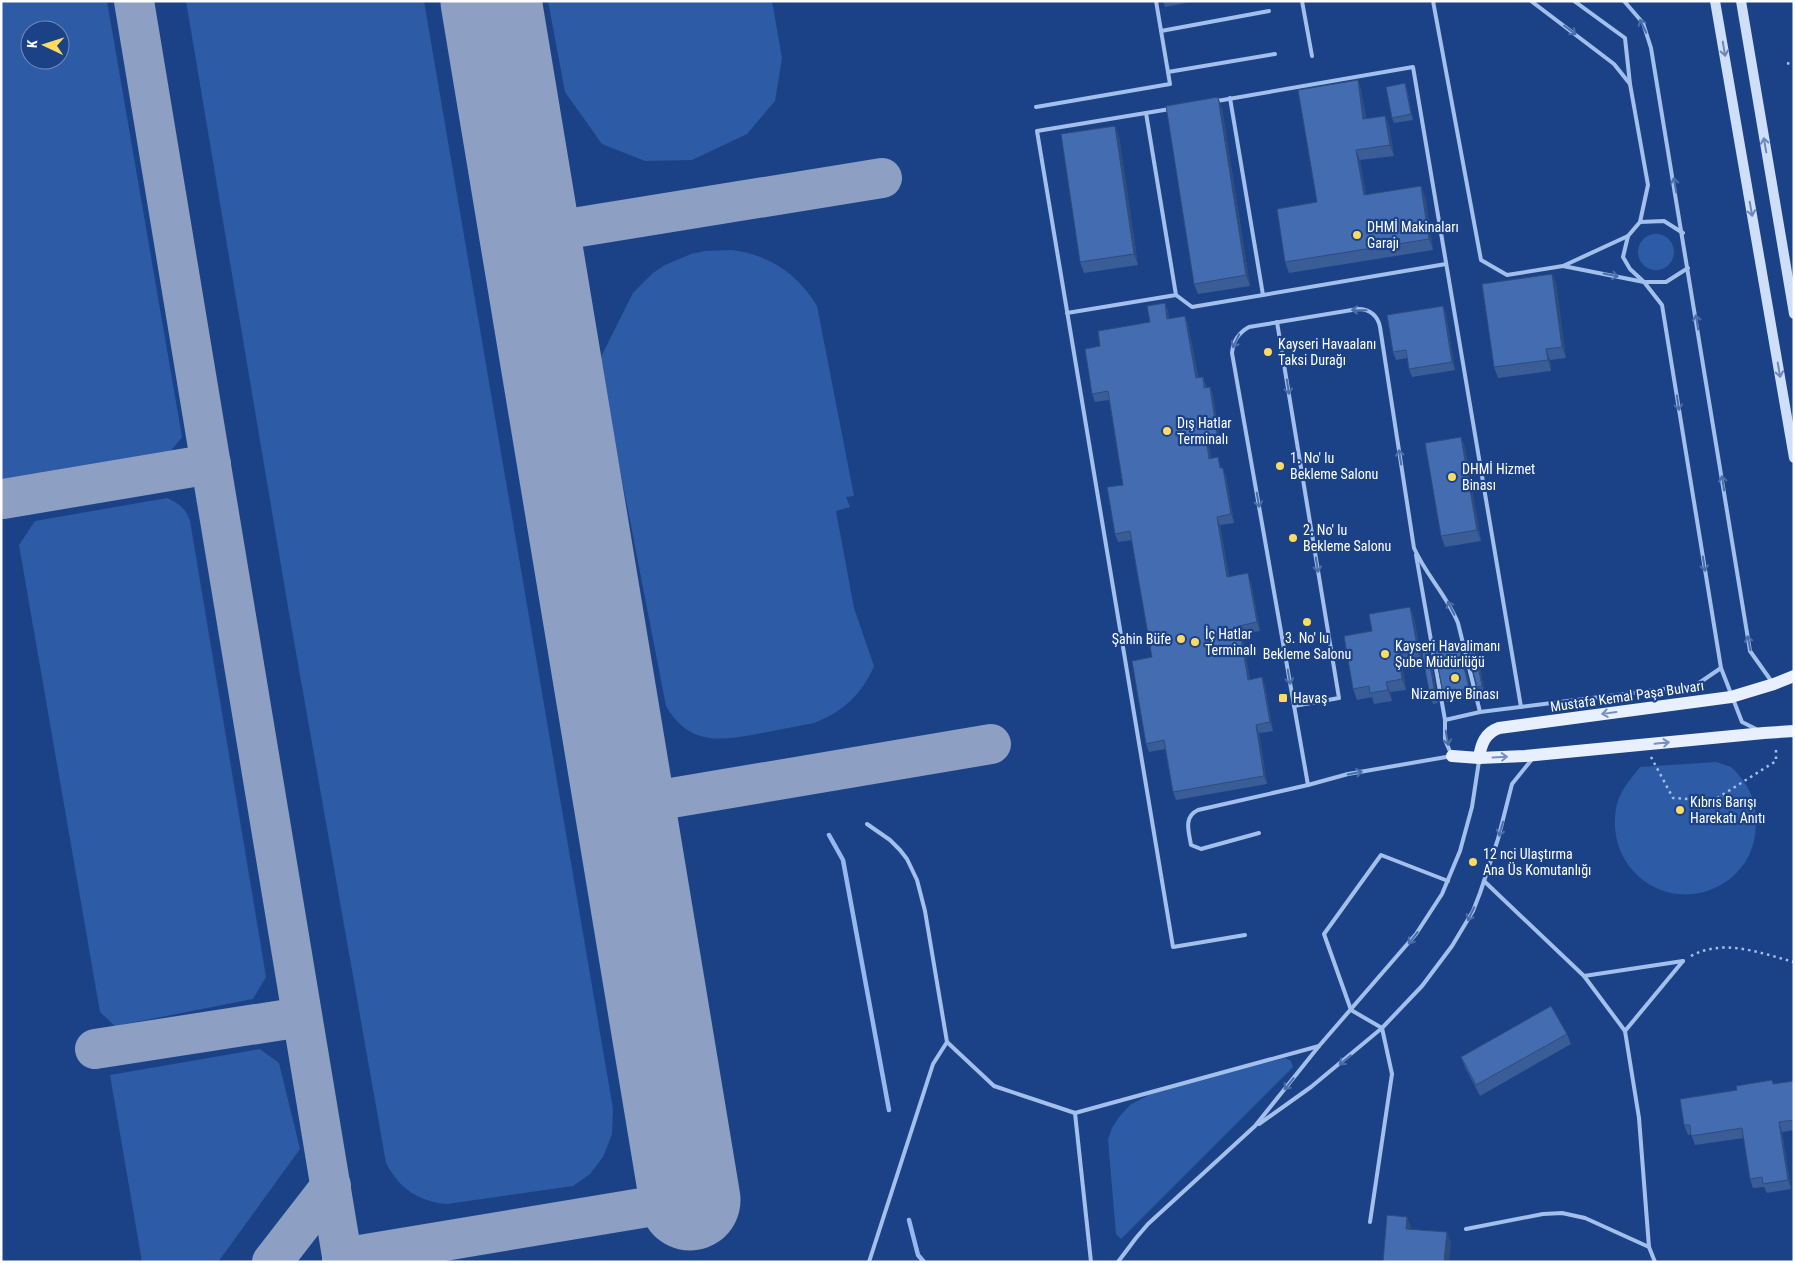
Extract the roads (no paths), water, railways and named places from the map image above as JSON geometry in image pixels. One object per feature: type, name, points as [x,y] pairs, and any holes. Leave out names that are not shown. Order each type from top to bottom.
[{"type":"main road","points":[[1715,1],[1794,458]]},
{"type":"main road","points":[[1741,1],[1794,314]]},
{"type":"main road","name":"Mustafa Kemal Paşa Bulvarı","points":[[1479,758],[1485,737],[1499,728],[1731,697],[1794,676]]},
{"type":"main road","points":[[1452,756],[1479,758],[1536,755],[1794,731]]},
{"type":"lane","points":[[1036,107],[1170,84],[1156,1]]},
{"type":"lane","points":[[1302,1],[1312,56]]},
{"type":"lane","points":[[1433,1],[1481,260],[1507,275],[1563,266],[1628,236],[1640,222],[1648,185],[1630,84],[1625,38],[1574,1]]},
{"type":"lane","points":[[1531,1],[1614,64],[1630,84]]},
{"type":"lane","points":[[1624,1],[1643,23],[1651,48],[1683,233],[1750,650],[1774,684]]},
{"type":"lane","points":[[1161,31],[1269,12]]},
{"type":"lane","points":[[1168,72],[1274,54]]},
{"type":"lane","points":[[1211,102],[1413,67],[1522,707]]},
{"type":"lane","points":[[1230,98],[1263,295]]},
{"type":"lane","points":[[1174,108],[1037,131],[1173,947],[1245,935]]},
{"type":"lane","points":[[1146,113],[1176,295],[1192,307],[1446,264]]},
{"type":"lane","points":[[1640,222],[1664,220],[1683,233]]},
{"type":"lane","points":[[1628,236],[1623,257],[1630,268],[1662,305],[1721,668],[1742,722],[1771,732]]},
{"type":"lane","points":[[1563,266],[1644,282],[1666,282],[1688,268]]},
{"type":"lane","points":[[1067,313],[1176,295]]},
{"type":"lane","points":[[1259,833],[1201,849],[1191,845],[1187,823],[1191,814],[1198,810],[1308,785],[1348,774],[1452,756],[1445,740],[1445,720],[1414,548],[1380,327],[1377,317],[1368,310],[1358,309],[1254,325],[1243,330],[1235,340],[1232,353],[1308,785]]},
{"type":"lane","points":[[1277,322],[1339,698],[1294,706]]},
{"type":"lane","points":[[1414,548],[1427,573],[1453,610],[1480,712]]},
{"type":"lane","points":[[1445,720],[1480,712],[1696,685],[1721,668]]},
{"type":"lane","points":[[1118,1262],[1148,1224],[1255,1126],[1311,1087],[1382,1028],[1422,986],[1452,946],[1473,911],[1498,839],[1512,784],[1536,755]]},
{"type":"lane","points":[[1255,1126],[1319,1046],[1416,934],[1430,915],[1448,881],[1467,829],[1479,758]]},
{"type":"lane","points":[[866,824],[890,840],[900,850],[918,880],[946,1042],[994,1086],[1075,1113],[1319,1046]]},
{"type":"lane","points":[[1370,1222],[1392,1074],[1382,1028],[1351,1010],[1324,934],[1382,855],[1448,881]]},
{"type":"lane","points":[[1484,881],[1584,976],[1625,1031],[1640,1126],[1649,1247],[1655,1262]]},
{"type":"lane","points":[[1584,976],[1683,961],[1625,1031]]},
{"type":"lane","points":[[868,1262],[933,1064],[946,1042]]},
{"type":"lane","points":[[1075,1113],[1091,1262]]},
{"type":"lane","points":[[1466,1229],[1543,1214],[1562,1213],[1585,1218],[1649,1247]]},
{"type":"waterway","points":[[829,835],[843,860],[889,1110]]},
{"type":"waterway","points":[[909,1220],[918,1255],[924,1262]]},
{"type":"place","name":"DHMİ Makinaları Garajı","points":[[1357,235]]},
{"type":"place","name":"Kayseri Havaalanı Taksi Durağı","points":[[1268,352]]},
{"type":"place","name":"Dış Hatlar Terminalı","points":[[1167,431]]},
{"type":"place","name":"1. No' lu Bekleme Salonu","points":[[1280,466]]},
{"type":"place","name":"DHMİ Hizmet Binası","points":[[1452,477]]},
{"type":"place","name":"2. No' lu Bekleme Salonu","points":[[1293,538]]},
{"type":"place","name":"3. No' lu Bekleme Salonu","points":[[1307,622]]},
{"type":"place","name":"Şahin Büfe","points":[[1181,639]]},
{"type":"place","name":"İç Hatlar Terminalı","points":[[1195,642]]},
{"type":"place","name":"Kayseri Havalimanı Şube Müdürlüğü","points":[[1385,654]]},
{"type":"place","name":"Nizamiye Binası","points":[[1455,678]]},
{"type":"place","name":"Havaş","points":[[1283,698]]},
{"type":"place","name":"Kıbrıs Barışı Harekatı Anıtı","points":[[1680,810]]},
{"type":"place","name":"12 nci Ulaştırma Ana Üs Komutanlığı","points":[[1473,862]]}]
